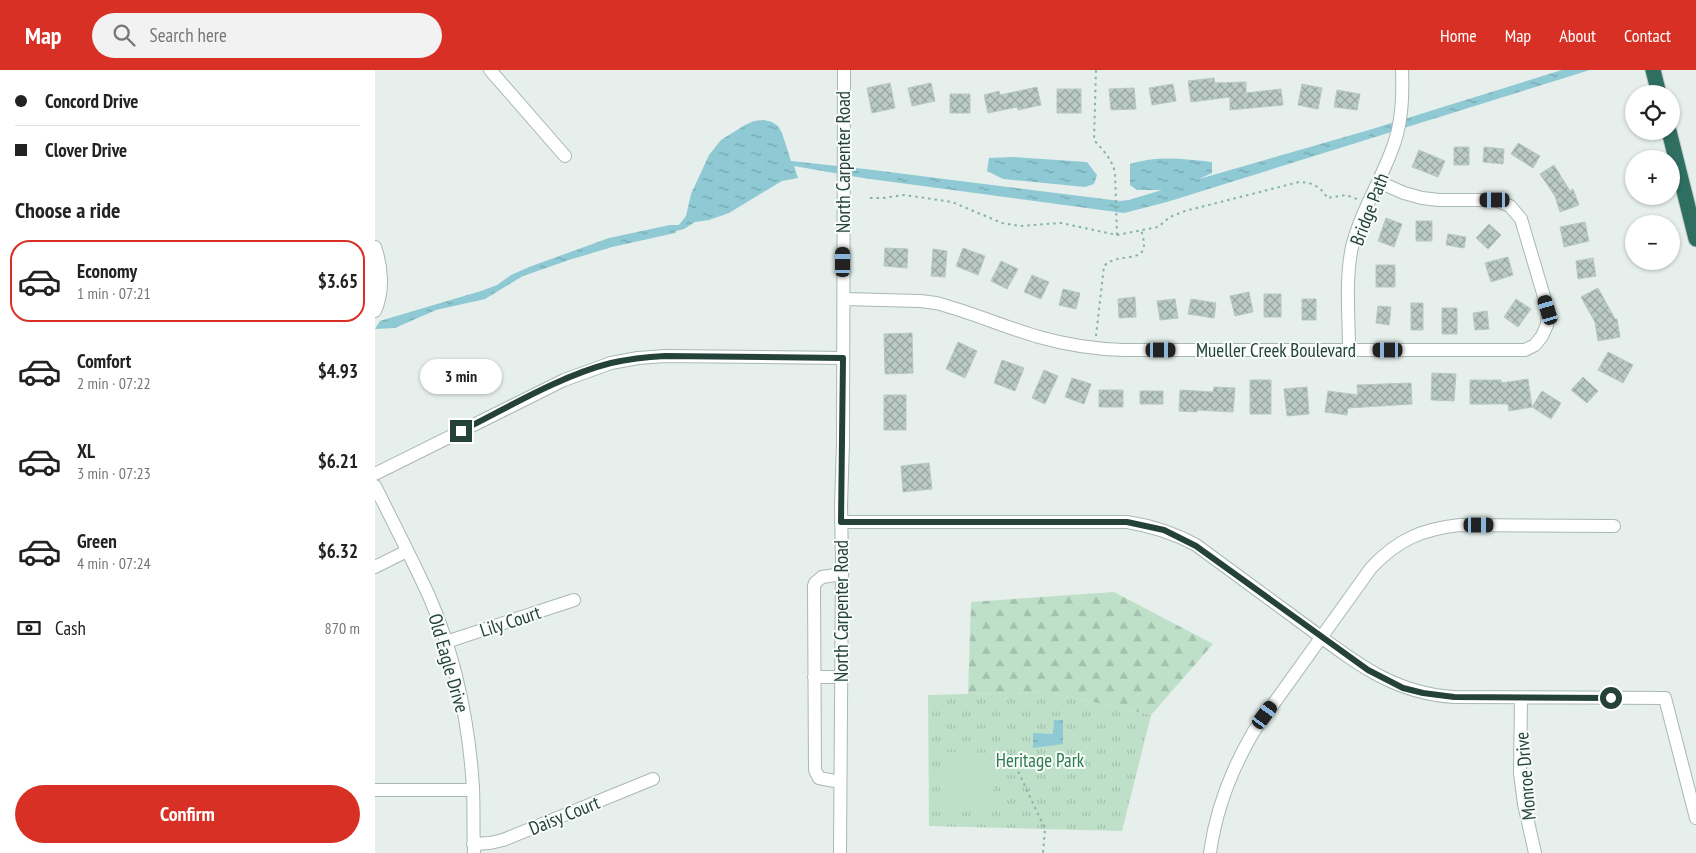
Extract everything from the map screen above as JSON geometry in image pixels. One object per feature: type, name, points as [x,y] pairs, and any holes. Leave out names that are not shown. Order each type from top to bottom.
[{"type":"highway","points":[[1653,70],[1657,85]]},
{"type":"highway","points":[[1671,140],[1696,239]]},
{"type":"street","points":[[490,70],[565,156]]},
{"type":"street","name":"North Carpenter Road","points":[[839,853],[842,574],[843,70]]},
{"type":"street","name":"Bridge Path","points":[[1349,350],[1350,264],[1357,230],[1392,151],[1398,132],[1402,111],[1402,70]]},
{"type":"street","name":"Mueller Creek Boulevard","points":[[843,299],[936,303],[1064,344],[1123,350],[1525,350],[1535,345],[1543,336],[1547,325],[1548,310],[1521,219],[1510,206],[1495,200],[1439,200],[1422,198],[1404,193],[1379,182]]},
{"type":"street","points":[[375,247],[380,266],[381,286],[380,297],[375,311]]},
{"type":"street","points":[[375,474],[565,380],[611,363],[665,356],[843,358]]},
{"type":"street","name":"Old Eagle Drive","points":[[375,486],[429,596],[446,642],[457,680],[465,720],[473,790],[473,848]]},
{"type":"street","points":[[841,522],[1127,522],[1147,525],[1173,533],[1196,546],[1368,670],[1403,688],[1444,697],[1665,698],[1696,818]]},
{"type":"street","points":[[1210,853],[1218,807],[1239,755],[1254,731],[1371,568],[1382,556],[1395,546],[1424,531],[1442,527],[1460,525],[1614,526]]},
{"type":"street","points":[[375,567],[407,551]]},
{"type":"street","points":[[840,782],[819,778],[815,770],[814,677],[815,583],[822,577],[842,574]]},
{"type":"street","name":"Lily Court","points":[[446,642],[574,600]]},
{"type":"street","points":[[814,677],[841,677]]},
{"type":"street","name":"Monroe Drive","points":[[1521,698],[1520,773],[1524,804],[1535,853]]},
{"type":"street","name":"Daisy Court","points":[[473,848],[503,840],[653,778]]},
{"type":"street","points":[[375,790],[473,790]]},
{"type":"path","points":[[1096,70],[1094,140],[1112,163],[1115,172],[1117,235]]},
{"type":"path","points":[[870,198],[904,195],[934,199],[953,202],[1002,223],[1020,226],[1061,223],[1117,235],[1158,227],[1171,217],[1185,211],[1299,182],[1315,185],[1321,189],[1327,198],[1345,195],[1369,204]]},
{"type":"path","points":[[1094,348],[1104,266],[1118,259],[1140,254],[1145,245],[1141,230]]},
{"type":"path","points":[[1010,754],[1045,829],[1043,853]]},
{"type":"green space","points":[[1114,592],[1213,644],[1151,715],[1047,692],[968,694],[971,602]]},
{"type":"green space","name":"Heritage Park","points":[[1047,692],[1151,715],[1122,831],[929,826],[928,695]]},
{"type":"green space","points":[[941,752],[994,753],[993,809],[940,808]]},
{"type":"water","points":[[1562,70],[1590,70],[1167,202],[1124,213],[863,178],[794,166],[798,178],[782,181],[729,213],[709,220],[695,222],[675,233],[612,247],[523,276],[485,299],[436,310],[395,328],[375,329],[380,321],[481,291],[497,285],[511,275],[529,267],[609,238],[670,225],[679,225],[686,216],[691,194],[709,155],[721,140],[754,121],[764,120],[778,126],[791,161],[1120,201],[1162,190],[1137,190],[1130,185],[1130,164],[1140,161],[1150,159],[1181,159],[1212,162],[1212,173],[1199,179],[1369,130]]},
{"type":"water","points":[[1012,157],[1087,162],[1097,175],[1094,184],[1085,187],[1003,179],[987,171],[989,158]]},
{"type":"water","points":[[1054,720],[1063,720],[1063,744],[1033,748],[1033,733],[1053,734]]},
{"type":"building","points":[[1214,78],[1215,83],[1246,82],[1246,93],[1281,89],[1283,105],[1230,110],[1230,97],[1191,102],[1188,81]]},
{"type":"building","points":[[890,83],[895,108],[872,113],[867,88]]},
{"type":"building","points":[[931,83],[935,101],[912,106],[908,88]]},
{"type":"building","points":[[1173,84],[1176,101],[1152,105],[1149,88]]},
{"type":"building","points":[[1302,84],[1322,88],[1318,109],[1298,105]]},
{"type":"building","points":[[1037,87],[1041,105],[1018,110],[1017,107],[988,113],[984,95],[999,91],[1000,95]]},
{"type":"building","points":[[1134,88],[1136,109],[1111,110],[1109,89]]},
{"type":"building","points":[[1057,89],[1081,89],[1081,113],[1057,113]]},
{"type":"building","points":[[1337,90],[1360,94],[1357,110],[1334,107]]},
{"type":"building","points":[[950,94],[970,94],[970,113],[950,113]]},
{"type":"building","points":[[1518,143],[1540,156],[1533,168],[1511,154]]},
{"type":"building","points":[[1454,147],[1469,147],[1469,165],[1454,165]]},
{"type":"building","points":[[1484,147],[1504,149],[1503,164],[1483,162]]},
{"type":"building","points":[[1419,150],[1445,161],[1438,177],[1412,167]]},
{"type":"building","points":[[1554,165],[1570,191],[1573,189],[1579,205],[1560,212],[1555,196],[1540,174]]},
{"type":"building","points":[[1386,218],[1402,224],[1394,247],[1378,241]]},
{"type":"building","points":[[1416,221],[1432,221],[1432,241],[1416,241]]},
{"type":"building","points":[[1585,222],[1589,241],[1564,247],[1560,227]]},
{"type":"building","points":[[1489,224],[1501,235],[1488,249],[1476,238]]},
{"type":"building","points":[[1448,234],[1466,237],[1464,248],[1446,245]]},
{"type":"building","points":[[885,248],[908,249],[907,268],[884,266]]},
{"type":"building","points":[[963,248],[985,256],[978,275],[956,266]]},
{"type":"building","points":[[933,249],[947,251],[945,277],[931,276]]},
{"type":"building","points":[[1508,257],[1513,275],[1491,282],[1485,263]]},
{"type":"building","points":[[1593,258],[1596,276],[1578,279],[1576,261]]},
{"type":"building","points":[[1001,261],[1018,269],[1007,289],[991,281]]},
{"type":"building","points":[[1376,265],[1395,265],[1395,287],[1376,287]]},
{"type":"building","points":[[1032,275],[1049,282],[1041,299],[1024,292]]},
{"type":"building","points":[[1598,288],[1615,319],[1617,319],[1620,337],[1598,341],[1595,322],[1581,297]]},
{"type":"building","points":[[1063,289],[1080,293],[1076,309],[1059,305]]},
{"type":"building","points":[[1249,292],[1253,312],[1235,316],[1230,296]]},
{"type":"building","points":[[1264,294],[1281,294],[1281,317],[1264,317]]},
{"type":"building","points":[[1135,297],[1136,317],[1119,318],[1118,299]]},
{"type":"building","points":[[1175,299],[1178,318],[1160,320],[1157,301]]},
{"type":"building","points":[[1191,299],[1216,303],[1214,318],[1188,314]]},
{"type":"building","points":[[1302,299],[1316,299],[1316,320],[1302,320]]},
{"type":"building","points":[[1516,299],[1531,309],[1518,327],[1504,317]]},
{"type":"building","points":[[1411,303],[1423,303],[1423,330],[1411,330]]},
{"type":"building","points":[[1378,306],[1391,307],[1389,325],[1376,323]]},
{"type":"building","points":[[1442,308],[1457,308],[1457,334],[1442,334]]},
{"type":"building","points":[[1487,311],[1489,329],[1475,330],[1473,313]]},
{"type":"building","points":[[912,333],[913,373],[885,374],[884,334]]},
{"type":"building","points":[[958,342],[977,351],[965,378],[946,369]]},
{"type":"building","points":[[1608,352],[1633,365],[1623,383],[1598,370]]},
{"type":"building","points":[[1002,360],[1024,368],[1015,391],[994,383]]},
{"type":"building","points":[[1044,370],[1058,376],[1045,404],[1032,398]]},
{"type":"building","points":[[1432,373],[1456,374],[1454,401],[1431,400]]},
{"type":"building","points":[[1583,377],[1598,391],[1587,403],[1571,390]]},
{"type":"building","points":[[1072,378],[1091,384],[1084,404],[1065,397]]},
{"type":"building","points":[[1528,379],[1532,407],[1509,411],[1508,404],[1470,404],[1470,380],[1501,380],[1501,383]]},
{"type":"building","points":[[1250,380],[1271,380],[1271,414],[1250,414]]},
{"type":"building","points":[[1411,383],[1412,404],[1348,408],[1347,415],[1325,412],[1328,391],[1358,395],[1357,385]]},
{"type":"building","points":[[1214,387],[1235,388],[1233,412],[1179,411],[1180,390],[1213,392]]},
{"type":"building","points":[[1307,387],[1309,414],[1287,416],[1284,389]]},
{"type":"building","points":[[1099,390],[1123,390],[1123,407],[1099,407]]},
{"type":"building","points":[[1140,391],[1163,391],[1163,404],[1140,404]]},
{"type":"building","points":[[1542,391],[1561,403],[1551,419],[1532,407]]},
{"type":"building","points":[[884,395],[906,395],[906,430],[884,430]]},
{"type":"building","points":[[929,463],[932,489],[903,492],[901,466]]},
{"type":"route","points":[[461,431],[565,380],[611,363],[665,356],[843,358],[841,522],[1127,522],[1147,525],[1181,537],[1196,546],[1368,670],[1386,681],[1403,688],[1444,697],[1611,698]]}]
